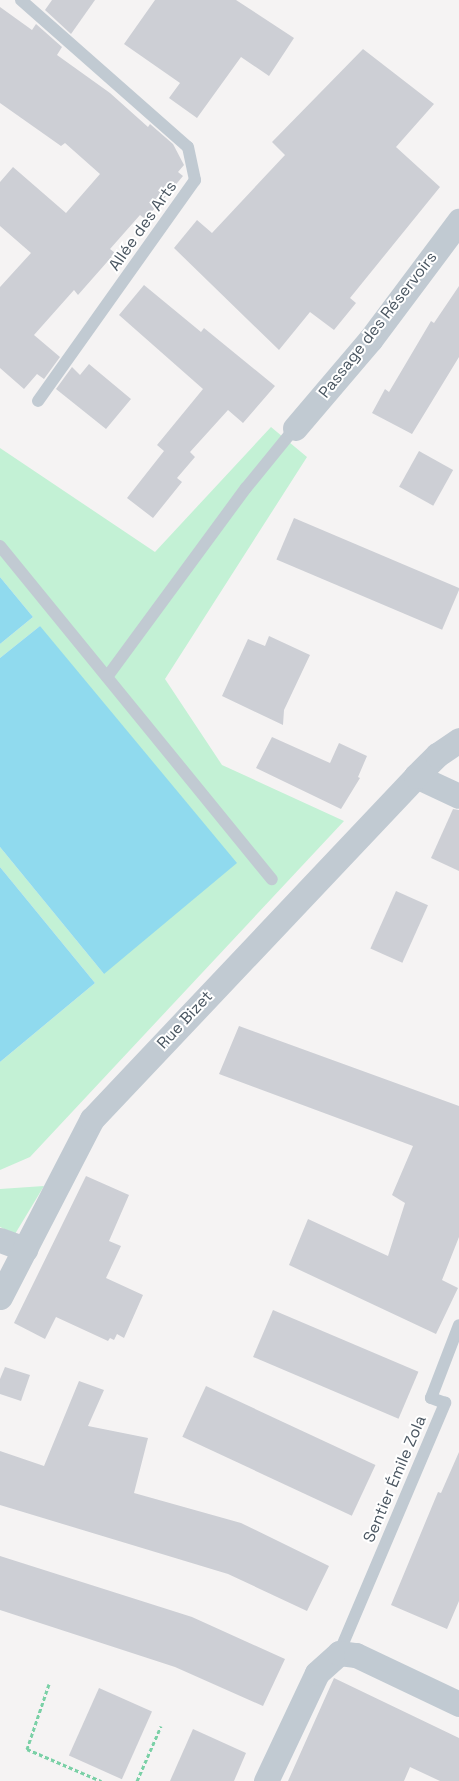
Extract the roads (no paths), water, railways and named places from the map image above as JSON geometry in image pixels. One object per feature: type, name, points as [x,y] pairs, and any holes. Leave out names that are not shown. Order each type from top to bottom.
[{"type":"street","name":"Passage des Réservoirs","points":[[295,428],[370,340],[459,221]]},
{"type":"street","name":"Rue Bizet","points":[[0,1297],[92,1119],[416,776],[437,755],[459,740]]},
{"type":"street","points":[[416,776],[459,796]]},
{"type":"street","points":[[0,1240],[25,1249]]},
{"type":"street","points":[[266,1781],[317,1673],[339,1653],[356,1655],[459,1704]]},
{"type":"lane","name":"Allée des Arts","points":[[21,0],[188,147],[195,180],[38,401]]},
{"type":"lane","points":[[107,677],[246,488],[295,428]]},
{"type":"lane","points":[[0,546],[272,879]]},
{"type":"lane","name":"Sentier Émile Zola","points":[[339,1653],[445,1403],[431,1398],[459,1325]]},
{"type":"water","points":[[0,577],[33,617],[0,644]]},
{"type":"water","points":[[40,626],[237,863],[104,974],[0,847],[0,658]]},
{"type":"water","points":[[0,867],[95,983],[0,1062]]}]
